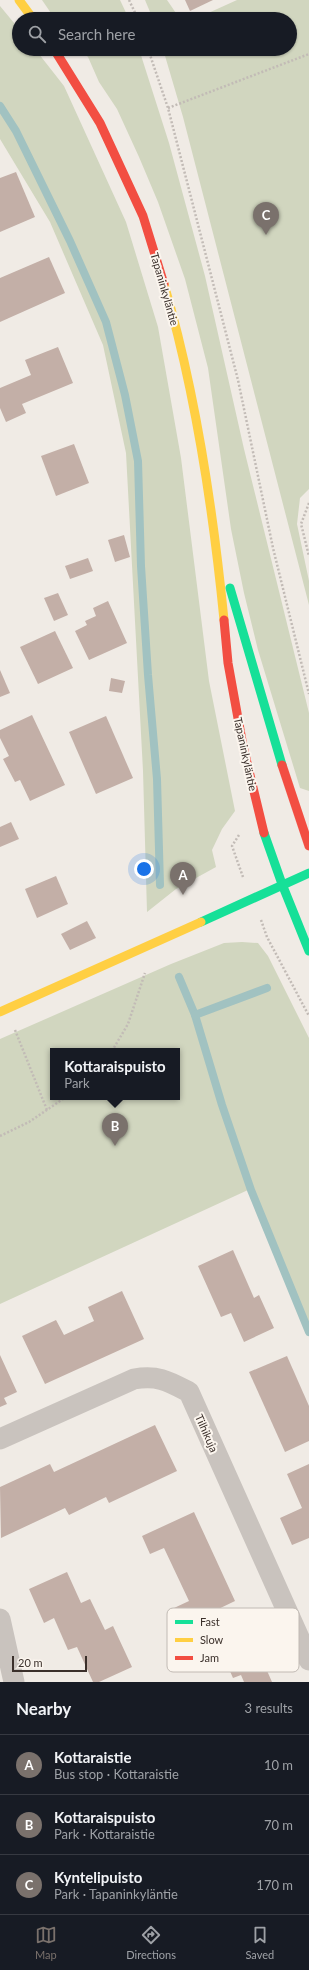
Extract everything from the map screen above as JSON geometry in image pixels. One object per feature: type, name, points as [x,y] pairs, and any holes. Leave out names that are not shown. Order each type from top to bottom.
[{"type":"main road","points":[[19,0],[28,12]]},
{"type":"main road","name":"Tapaninkyläntie","points":[[58,56],[100,122],[143,216],[175,322],[196,423],[217,549],[228,663],[243,746],[261,824],[282,884],[309,951]]},
{"type":"main road","name":"Tapaninkyläntie","points":[[217,549],[253,659],[296,811],[309,846]]},
{"type":"main road","points":[[0,1012],[309,873]]},
{"type":"street","name":"Tilhikuja","points":[[0,1439],[134,1379],[148,1377],[165,1379],[189,1392],[286,1608]]},
{"type":"street","points":[[0,1619],[14,1682]]},
{"type":"street","name":"Tilhikuja","points":[[299,1638],[309,1660]]},
{"type":"path","points":[[129,0],[135,12]]},
{"type":"path","points":[[168,108],[309,54]]},
{"type":"path","points":[[150,56],[168,108],[238,380],[273,548],[309,694]]},
{"type":"path","points":[[309,503],[301,524],[309,556]]},
{"type":"path","points":[[274,948],[309,1016]]},
{"type":"path","points":[[114,1048],[128,1024],[146,969]]},
{"type":"path","points":[[13,1025],[47,1110]]},
{"type":"path","points":[[0,1136],[30,1122],[62,1100]]},
{"type":"green space","points":[[42,0],[120,0],[126,12],[50,12]]},
{"type":"green space","points":[[145,0],[167,0],[175,12],[150,12]]},
{"type":"green space","points":[[237,0],[309,0],[309,489],[300,498],[297,524],[309,581],[309,605],[183,117],[165,56],[297,56],[297,12],[210,12]]},
{"type":"green space","points":[[0,6],[12,21],[12,56],[40,56],[64,86],[126,222],[158,327],[181,458],[209,681],[235,811],[222,829],[212,850],[216,867],[176,889],[147,912],[143,771],[126,453],[103,345],[50,222],[0,139]]},
{"type":"green space","points":[[87,56],[141,56],[169,143],[205,276],[244,449],[309,713],[309,791],[300,788],[258,650],[244,593],[231,529],[208,368],[185,279],[158,202],[139,157],[117,109],[99,82]]},
{"type":"green space","points":[[224,943],[258,943],[268,956],[309,1038],[309,1335],[248,1190],[0,1304],[0,1039],[171,964]]},
{"type":"building","points":[[185,0],[213,0],[190,11]]},
{"type":"building","points":[[16,172],[35,217],[0,232],[0,178]]},
{"type":"building","points":[[49,257],[65,293],[0,322],[0,278]]},
{"type":"building","points":[[58,347],[73,383],[22,404],[26,413],[6,422],[0,408],[0,388],[31,375],[25,360]]},
{"type":"building","points":[[74,444],[89,483],[56,496],[41,456]]},
{"type":"building","points":[[124,535],[130,557],[115,562],[108,540]]},
{"type":"building","points":[[88,558],[93,571],[70,579],[65,566]]},
{"type":"building","points":[[58,593],[68,615],[54,621],[44,598]]},
{"type":"building","points":[[108,601],[127,643],[89,660],[75,631],[87,625],[85,621],[96,616],[93,608]]},
{"type":"building","points":[[55,631],[73,668],[38,684],[20,647]]},
{"type":"building","points":[[0,670],[10,693],[0,697]]},
{"type":"building","points":[[111,678],[125,681],[122,693],[109,691]]},
{"type":"building","points":[[32,715],[65,785],[30,801],[20,780],[15,782],[3,759],[9,756],[0,738],[0,730]]},
{"type":"building","points":[[106,716],[133,778],[96,794],[69,732]]},
{"type":"building","points":[[11,822],[19,839],[0,847],[0,827]]},
{"type":"building","points":[[56,876],[68,904],[37,918],[25,889]]},
{"type":"building","points":[[87,921],[96,938],[70,950],[61,934]]},
{"type":"building","points":[[233,1250],[254,1298],[259,1295],[274,1328],[244,1342],[231,1313],[221,1317],[198,1266]]},
{"type":"building","points":[[122,1291],[144,1339],[45,1384],[22,1336],[56,1320],[64,1335],[94,1321],[88,1307]]},
{"type":"building","points":[[0,1355],[17,1392],[4,1398],[7,1404],[0,1407]]},
{"type":"building","points":[[287,1356],[309,1406],[309,1441],[285,1452],[249,1372]]},
{"type":"building","points":[[155,1425],[177,1471],[109,1503],[106,1497],[69,1515],[65,1508],[1,1538],[0,1487],[50,1464],[54,1472]]},
{"type":"building","points":[[309,1464],[309,1538],[292,1545],[280,1518],[302,1508],[287,1474]]},
{"type":"building","points":[[194,1512],[235,1601],[220,1608],[174,1608],[189,1601],[164,1548],[150,1554],[142,1536]]},
{"type":"building","points":[[67,1572],[81,1603],[90,1599],[105,1630],[113,1626],[132,1667],[99,1682],[93,1682],[77,1647],[68,1650],[54,1618],[44,1623],[29,1589]]},
{"type":"building","points":[[230,1672],[268,1672],[272,1682],[244,1682],[241,1675],[233,1678]]},
{"type":"waterway","points":[[0,106],[16,131],[70,241],[106,322],[125,395],[138,461],[141,566],[157,779],[160,885]]},
{"type":"waterway","points":[[179,977],[195,1015],[222,1105],[251,1190],[309,1332]]},
{"type":"waterway","points":[[195,1015],[267,988]]},
{"type":"traffic: fast","points":[[230,588],[282,765]]},
{"type":"traffic: fast","points":[[264,833],[282,884],[309,951]]},
{"type":"traffic: fast","points":[[201,922],[309,873]]},
{"type":"traffic: slow","points":[[19,0],[28,12]]},
{"type":"traffic: slow","points":[[164,284],[185,367],[202,451],[209,493],[224,620]]},
{"type":"traffic: slow","points":[[0,1012],[201,922]]},
{"type":"traffic: jam","points":[[58,56],[100,123],[143,216],[164,284]]},
{"type":"traffic: jam","points":[[224,620],[228,663],[243,746],[264,833]]},
{"type":"traffic: jam","points":[[282,765],[309,846]]},
{"type":"place","name":"Kyntelipuisto","points":[[266,235]]},
{"type":"place","name":"Kottaraistie","points":[[183,895]]},
{"type":"place","name":"Kottaraispuisto","points":[[115,1146]]}]
